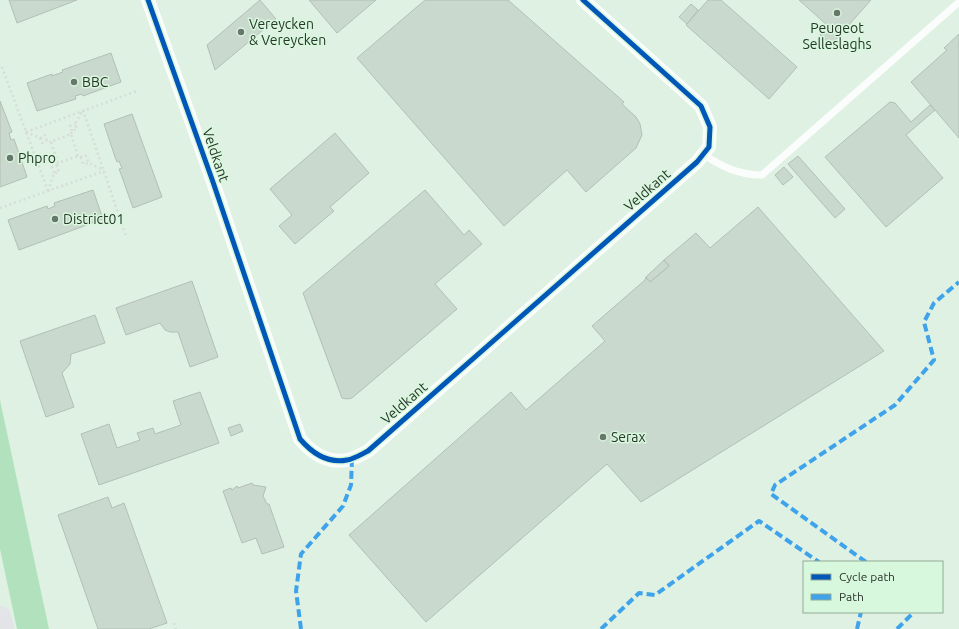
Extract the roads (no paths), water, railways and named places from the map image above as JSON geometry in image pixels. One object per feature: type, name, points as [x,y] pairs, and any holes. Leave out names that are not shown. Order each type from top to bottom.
[{"type":"highway","points":[[0,617],[2,629]]},
{"type":"street","name":"Veldkant","points":[[148,0],[214,182],[300,439],[309,450],[327,460],[348,460],[368,451],[697,162],[709,147],[710,127],[701,106],[583,0]]},
{"type":"lane","points":[[703,154],[721,166],[739,172],[762,175],[959,2]]},
{"type":"place","name":"Peugeot Selleslaghs","points":[[837,13]]},
{"type":"place","name":"Vereycken & Vereycken","points":[[241,32]]},
{"type":"place","name":"BBC","points":[[74,82]]},
{"type":"place","name":"Phpro","points":[[10,158]]},
{"type":"place","name":"District01","points":[[55,219]]},
{"type":"place","name":"Serax","points":[[603,437]]}]
